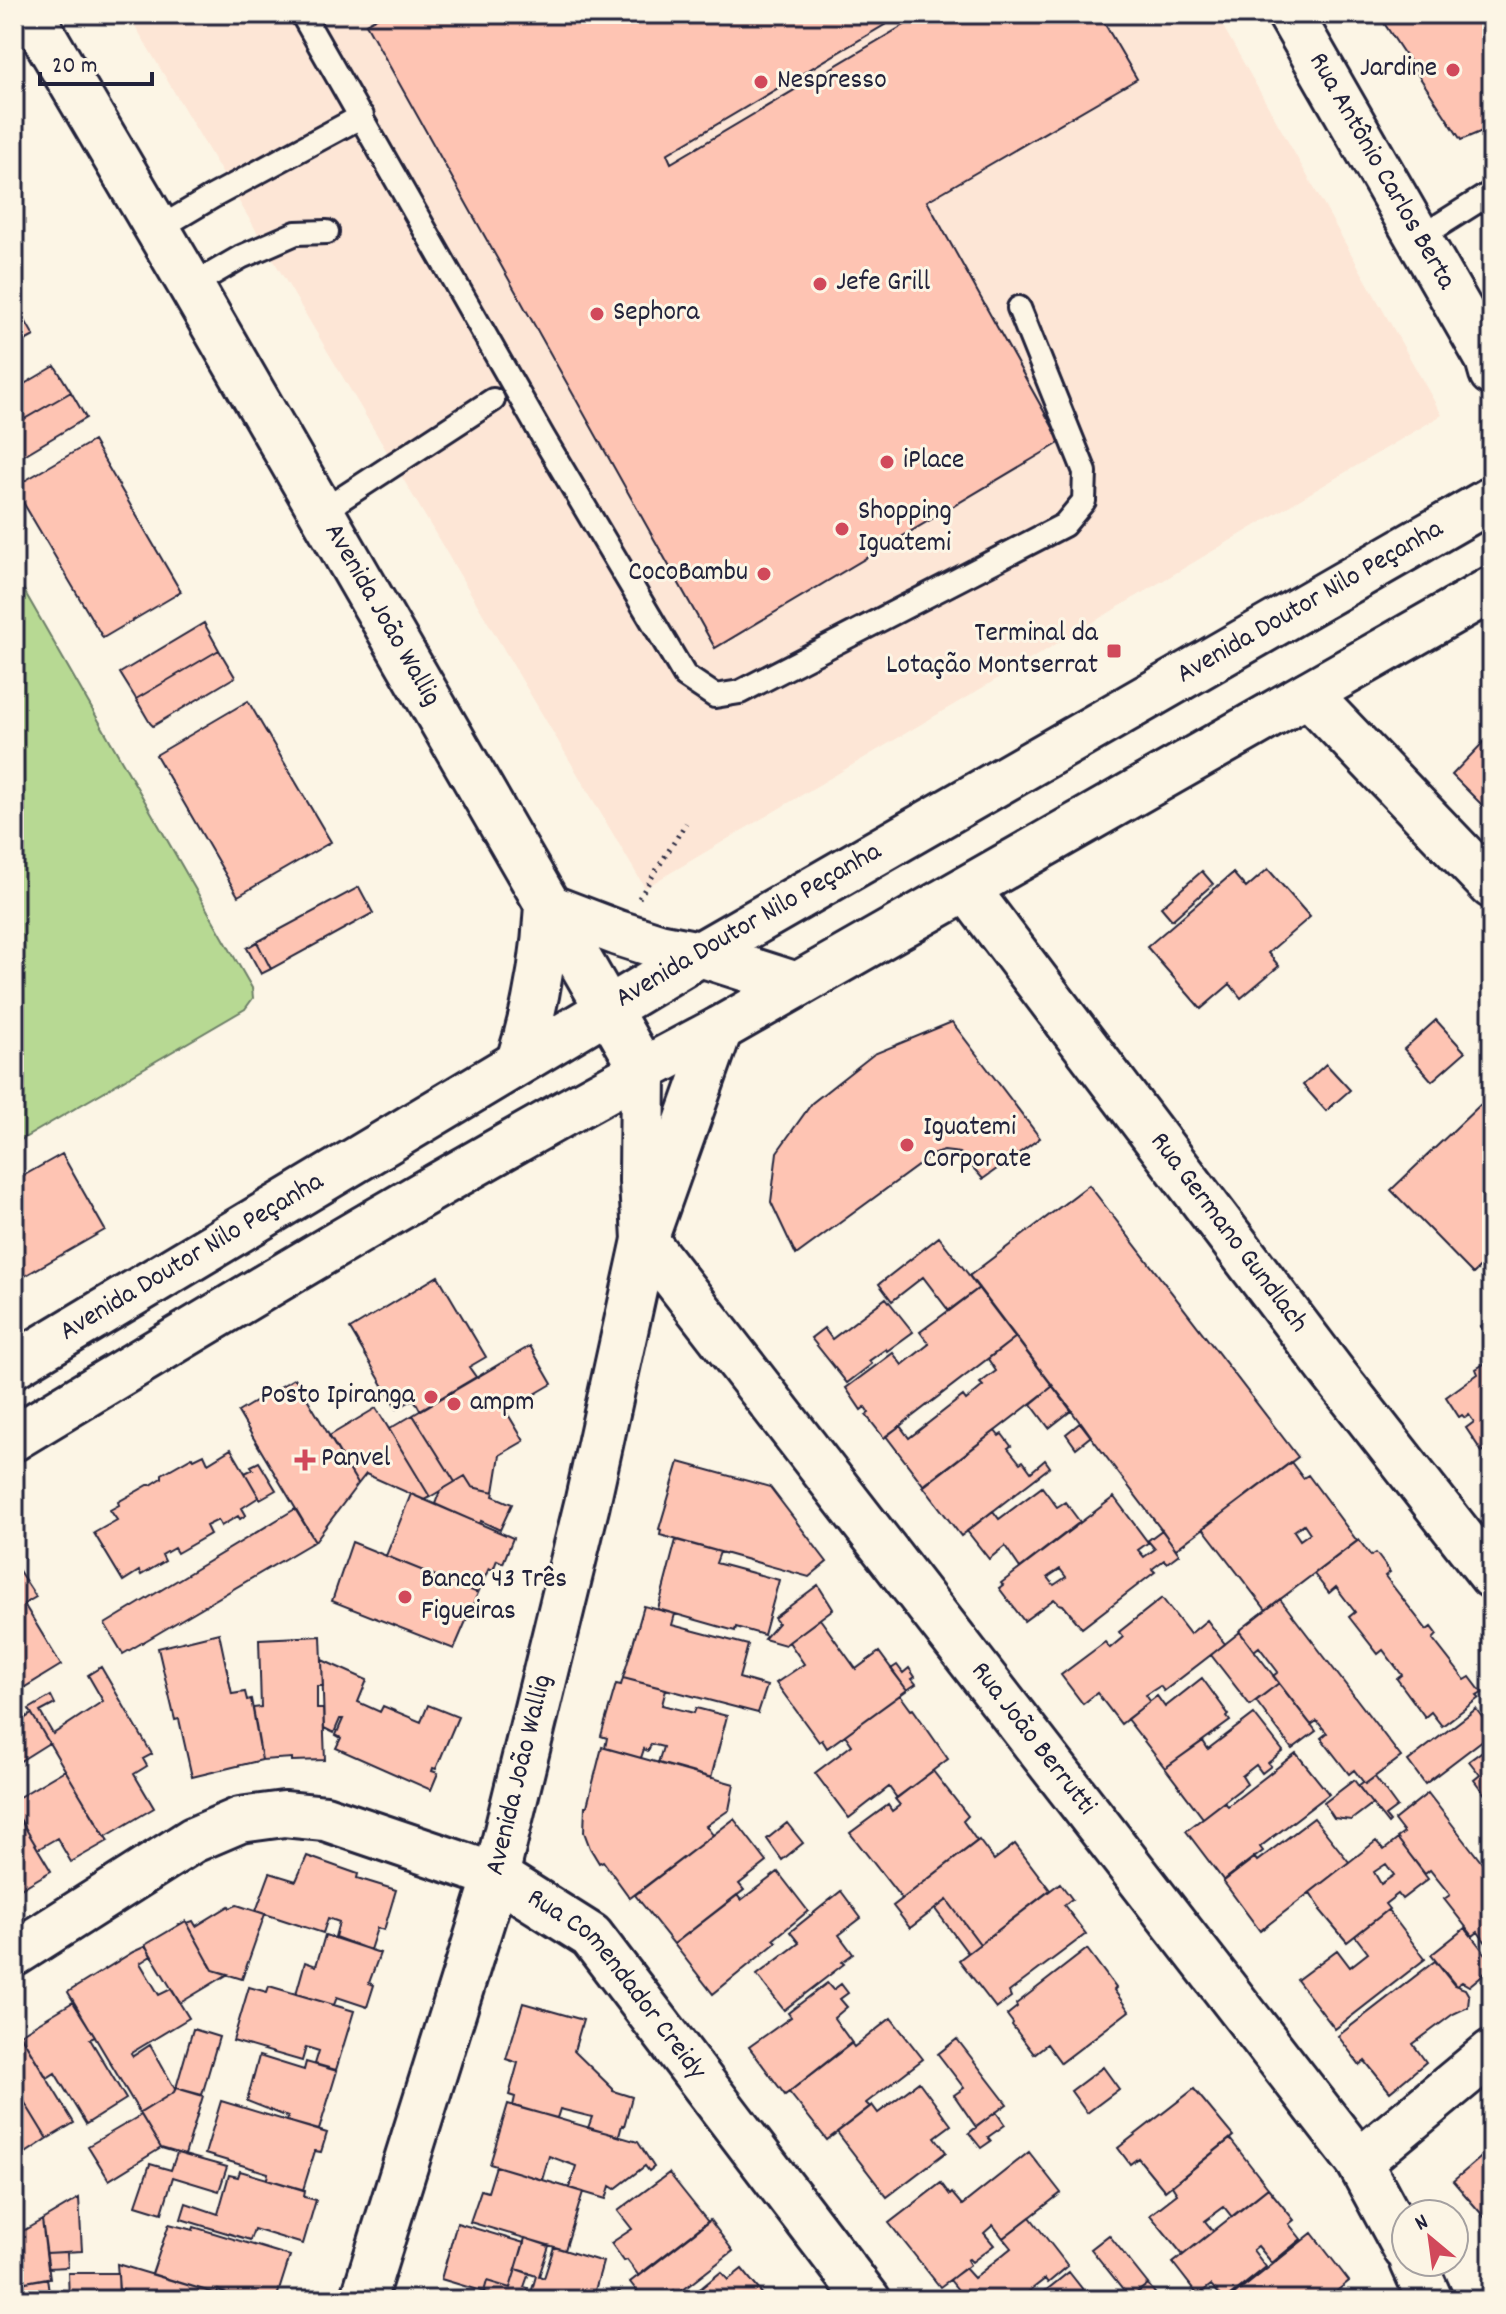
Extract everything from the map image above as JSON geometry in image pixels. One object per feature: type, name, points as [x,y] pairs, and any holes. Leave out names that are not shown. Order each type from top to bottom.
[{"type":"main road","name":"Avenida João Wallig","points":[[31,14],[643,1070],[645,1240]]},
{"type":"main road","name":"Rua Antônio Carlos Berta","points":[[1290,14],[1491,365]]},
{"type":"main road","name":"Avenida Doutor Nilo Peçanha","points":[[14,1365],[700,954],[1492,499]]},
{"type":"main road","points":[[14,1438],[314,1256],[720,1029],[1492,589]]},
{"type":"main road","points":[[1308,694],[1492,886]]},
{"type":"main road","name":"Rua Germano Gundlach","points":[[967,889],[1333,1373],[1492,1576]]},
{"type":"main road","points":[[519,1061],[533,1019],[545,943],[547,906],[659,946],[700,954],[797,985]]},
{"type":"main road","name":"Avenida João Wallig","points":[[363,2300],[496,1876],[583,1520],[645,1240],[720,1029]]},
{"type":"main road","points":[[594,1098],[642,1181]]},
{"type":"main road","name":"Rua João Berrutti","points":[[645,1240],[1359,2162],[1390,2219]]},
{"type":"main road","name":"Rua Comendador Creidy","points":[[14,1954],[193,1840],[240,1820],[284,1814],[325,1818],[496,1876],[591,1936],[868,2300]]},
{"type":"main road","points":[[1359,2162],[1492,2052]]},
{"type":"main road","points":[[1420,2278],[1430,2300]]},
{"type":"lane","points":[[302,14],[543,437],[685,676],[715,696],[740,692],[1064,525],[1084,501],[1085,472],[1019,308]]},
{"type":"lane","points":[[158,229],[362,116]]},
{"type":"lane","points":[[1419,238],[1492,192]]},
{"type":"lane","points":[[191,286],[241,257],[296,233],[327,232]]},
{"type":"lane","points":[[321,512],[493,400]]},
{"type":"path","points":[[618,933],[686,823]]},
{"type":"shaded area","name":"Shopping Iguatemi","points":[[128,14],[1216,14],[1442,415],[645,888]]},
{"type":"green space","points":[[14,573],[252,988],[253,998],[245,1009],[14,1144]]},
{"type":"building","points":[[384,14],[903,14],[667,154],[671,163],[923,14],[1099,14],[1137,79],[927,201],[1061,442],[715,648],[366,24]]},
{"type":"building","name":"Jardine","points":[[1378,14],[1492,14],[1492,127],[1461,140]]},
{"type":"building","points":[[14,301],[34,336],[14,347]]},
{"type":"building","points":[[55,366],[71,392],[14,425],[14,390]]},
{"type":"building","points":[[71,392],[86,418],[14,461],[14,425]]},
{"type":"building","points":[[93,441],[181,592],[103,638],[14,487]]},
{"type":"building","points":[[204,623],[219,650],[136,699],[120,673]]},
{"type":"building","points":[[219,650],[235,677],[153,726],[136,699]]},
{"type":"building","points":[[248,701],[331,842],[238,896],[156,755]]},
{"type":"building","points":[[1492,733],[1492,814],[1491,814],[1452,775]]},
{"type":"building","points":[[1268,869],[1310,917],[1268,953],[1279,966],[1241,998],[1230,984],[1201,1009],[1147,947],[1233,873],[1246,888]]},
{"type":"building","points":[[1202,871],[1213,884],[1172,920],[1161,907]]},
{"type":"building","points":[[359,887],[373,913],[271,969],[257,942]]},
{"type":"building","points":[[257,942],[271,969],[261,974],[247,948]]},
{"type":"building","points":[[1436,1020],[1465,1052],[1432,1081],[1404,1049]]},
{"type":"building","name":"Iguatemi Corporate","points":[[952,1022],[1040,1138],[983,1179],[960,1153],[944,1151],[934,1154],[796,1255],[771,1202],[777,1152],[812,1103],[874,1054]]},
{"type":"building","points":[[1326,1064],[1350,1090],[1326,1111],[1303,1085]]},
{"type":"building","points":[[1480,1105],[1492,1118],[1492,1256],[1473,1274],[1391,1190]]},
{"type":"building","points":[[62,1154],[105,1230],[14,1282],[14,1181]]},
{"type":"building","points":[[1089,1185],[1298,1457],[1176,1549],[969,1276]]},
{"type":"building","points":[[939,1237],[979,1288],[949,1311],[923,1277],[892,1301],[879,1284]]},
{"type":"building","points":[[438,1276],[486,1357],[469,1367],[476,1377],[420,1410],[414,1399],[397,1409],[350,1329]]},
{"type":"building","points":[[979,1288],[1016,1337],[884,1438],[866,1415],[869,1413],[865,1407],[861,1410],[846,1388],[893,1353],[902,1365],[929,1344],[920,1332]]},
{"type":"building","points":[[886,1298],[913,1332],[869,1361],[872,1364],[847,1383],[811,1338],[824,1328],[832,1339]]},
{"type":"building","points":[[1492,1319],[1492,1344],[1481,1326]]},
{"type":"building","points":[[1016,1337],[1053,1386],[924,1486],[886,1436],[900,1426],[909,1438],[963,1396],[966,1400],[983,1386],[980,1383],[996,1371],[988,1359]]},
{"type":"building","points":[[530,1346],[552,1384],[506,1411],[524,1441],[500,1455],[494,1492],[472,1487],[465,1476],[455,1482],[413,1415]]},
{"type":"building","points":[[1492,1359],[1492,1445],[1482,1452],[1466,1428],[1474,1422],[1469,1415],[1459,1417],[1446,1397],[1478,1374],[1476,1369]]},
{"type":"building","name":"Panvel","points":[[295,1378],[358,1484],[315,1541],[238,1412]]},
{"type":"building","points":[[1053,1386],[1072,1410],[1049,1428],[1031,1404]]},
{"type":"building","points":[[376,1408],[430,1497],[424,1500],[366,1474],[358,1484],[329,1436]]},
{"type":"building","points":[[413,1415],[455,1482],[430,1497],[389,1429]]},
{"type":"building","points":[[1081,1422],[1091,1436],[1076,1448],[1066,1434]]},
{"type":"building","points":[[995,1431],[999,1436],[1002,1434],[1011,1446],[1008,1448],[1031,1472],[1045,1460],[1050,1467],[961,1536],[923,1486]]},
{"type":"building","points":[[231,1449],[259,1497],[242,1508],[246,1515],[221,1526],[218,1520],[206,1526],[210,1534],[177,1553],[174,1548],[162,1555],[165,1561],[123,1581],[94,1533],[117,1520],[110,1510],[192,1457],[194,1459],[204,1454],[208,1463]]},
{"type":"building","points":[[259,1462],[276,1490],[260,1499],[245,1473]]},
{"type":"building","points":[[679,1462],[770,1487],[827,1562],[809,1577],[660,1535],[659,1529]]},
{"type":"building","points":[[1291,1462],[1303,1478],[1308,1475],[1357,1541],[1266,1610],[1203,1528]],"holes":[[[1304,1524],[1310,1533],[1300,1540],[1294,1531]]]},
{"type":"building","points":[[465,1476],[472,1487],[494,1492],[493,1496],[512,1504],[500,1530],[435,1504],[440,1491]]},
{"type":"building","points":[[1042,1487],[1057,1507],[1065,1502],[1080,1522],[1020,1568],[1005,1546],[989,1559],[967,1531],[993,1511],[999,1519]]},
{"type":"building","points":[[411,1494],[513,1538],[503,1563],[497,1560],[493,1570],[489,1568],[478,1593],[386,1556]]},
{"type":"building","points":[[1114,1497],[1147,1541],[1162,1530],[1179,1554],[1152,1569],[1155,1572],[1082,1628],[1054,1599],[1024,1621],[999,1588],[1003,1585],[1001,1583]],"holes":[[[1149,1542],[1155,1549],[1144,1557],[1138,1550]],[[1060,1569],[1066,1577],[1054,1585],[1048,1577]]]},
{"type":"building","points":[[295,1509],[315,1541],[123,1654],[105,1624]]},
{"type":"building","points":[[676,1540],[720,1552],[716,1563],[779,1580],[764,1635],[736,1627],[735,1631],[658,1609]]},
{"type":"building","points":[[1359,1540],[1371,1556],[1376,1553],[1390,1572],[1385,1576],[1427,1630],[1431,1627],[1437,1635],[1433,1639],[1465,1680],[1470,1677],[1482,1693],[1442,1726],[1431,1712],[1425,1717],[1397,1679],[1402,1675],[1383,1650],[1378,1654],[1349,1617],[1355,1612],[1336,1587],[1329,1593],[1314,1574]]},
{"type":"building","name":"Banca 43 Três Figueiras","points":[[352,1542],[478,1593],[454,1649],[332,1601]]},
{"type":"building","points":[[14,1563],[36,1597],[24,1604],[61,1665],[20,1690],[14,1680]]},
{"type":"building","points":[[818,1585],[833,1609],[785,1645],[764,1639],[778,1623],[774,1618]]},
{"type":"building","points":[[1162,1598],[1190,1634],[1207,1620],[1225,1644],[1164,1691],[1160,1686],[1146,1695],[1150,1701],[1121,1724],[1097,1693],[1083,1704],[1061,1675],[1105,1642],[1110,1648],[1123,1637],[1119,1632]]},
{"type":"building","points":[[1280,1599],[1401,1757],[1365,1784],[1354,1770],[1349,1774],[1321,1738],[1327,1733],[1317,1721],[1311,1725],[1273,1676],[1278,1672],[1259,1647],[1254,1651],[1239,1631]]},
{"type":"building","points":[[644,1606],[675,1614],[672,1625],[748,1645],[739,1678],[767,1686],[758,1713],[623,1678]]},
{"type":"building","points":[[820,1619],[856,1669],[879,1652],[907,1690],[827,1748],[822,1740],[819,1742],[776,1683],[804,1664],[789,1642]]},
{"type":"building","points":[[1240,1632],[1279,1683],[1250,1705],[1211,1655]]},
{"type":"building","points":[[219,1633],[232,1694],[245,1692],[247,1700],[251,1699],[262,1760],[192,1777],[158,1648]]},
{"type":"building","points":[[321,1636],[323,1686],[317,1686],[317,1709],[323,1709],[325,1760],[262,1760],[253,1708],[261,1707],[259,1639]]},
{"type":"building","points":[[322,1660],[367,1680],[358,1702],[380,1712],[383,1706],[421,1722],[428,1705],[458,1717],[436,1769],[433,1768],[432,1771],[438,1773],[431,1790],[336,1748],[341,1738],[336,1735],[343,1719],[340,1719],[334,1733],[324,1728]]},
{"type":"building","points":[[897,1665],[903,1673],[909,1668],[915,1677],[912,1679],[916,1684],[907,1690],[891,1669]]},
{"type":"building","points":[[101,1667],[152,1754],[143,1759],[147,1766],[134,1774],[154,1808],[105,1837],[29,1709],[51,1696],[55,1704],[40,1712],[53,1734],[103,1701],[88,1675]]},
{"type":"building","points":[[623,1678],[666,1689],[662,1705],[694,1713],[696,1708],[727,1716],[711,1778],[658,1763],[663,1747],[651,1744],[648,1751],[644,1749],[641,1758],[605,1748],[607,1738],[601,1736],[616,1684],[621,1685]]},
{"type":"building","points":[[1202,1678],[1229,1715],[1230,1721],[1165,1768],[1127,1719],[1157,1696],[1165,1707]]},
{"type":"building","points":[[1279,1683],[1316,1731],[1292,1749],[1256,1701]]},
{"type":"building","points":[[900,1695],[948,1759],[897,1798],[889,1787],[849,1818],[815,1773],[852,1745],[845,1735]]},
{"type":"building","points":[[17,1701],[26,1715],[14,1721],[14,1703]]},
{"type":"building","points":[[1476,1709],[1492,1733],[1425,1784],[1408,1761]]},
{"type":"building","points":[[32,1714],[49,1743],[14,1765],[14,1725]]},
{"type":"building","points":[[1254,1714],[1283,1751],[1268,1763],[1271,1766],[1262,1773],[1256,1765],[1242,1776],[1247,1784],[1203,1818],[1165,1768],[1203,1741],[1208,1749]]},
{"type":"building","points":[[1492,1744],[1492,1804],[1474,1780],[1480,1775],[1469,1761]]},
{"type":"building","points":[[602,1747],[734,1784],[729,1810],[706,1826],[713,1835],[630,1898],[603,1861],[599,1863],[584,1832],[585,1806]]},
{"type":"building","points":[[1296,1753],[1329,1794],[1260,1847],[1263,1851],[1224,1881],[1186,1831],[1224,1802],[1228,1806]]},
{"type":"building","points":[[65,1770],[108,1841],[71,1862],[57,1838],[38,1849],[14,1809],[14,1800]]},
{"type":"building","points":[[933,1771],[968,1816],[963,1821],[977,1841],[902,1899],[850,1833],[888,1805],[892,1811],[900,1805],[895,1799]]},
{"type":"building","points":[[1375,1777],[1397,1807],[1385,1816],[1390,1822],[1388,1824],[1358,1786]]},
{"type":"building","points":[[1354,1780],[1372,1804],[1351,1820],[1334,1818],[1324,1803]]},
{"type":"building","points":[[1428,1793],[1492,1876],[1492,1951],[1478,1932],[1473,1936],[1444,1899],[1450,1895],[1430,1870],[1425,1874],[1397,1838],[1404,1833],[1394,1820]]},
{"type":"building","points":[[14,1809],[51,1871],[14,1893]]},
{"type":"building","points":[[1314,1818],[1349,1862],[1260,1931],[1223,1881],[1254,1857],[1257,1861]]},
{"type":"building","points":[[734,1819],[767,1862],[739,1884],[744,1890],[674,1944],[635,1895]]},
{"type":"building","points":[[787,1823],[803,1843],[782,1860],[767,1839]]},
{"type":"building","points":[[1398,1839],[1428,1879],[1402,1899],[1398,1894],[1385,1904],[1389,1909],[1347,1942],[1308,1894],[1376,1841],[1384,1850]],"holes":[[[1386,1864],[1394,1875],[1381,1884],[1374,1872]]]},
{"type":"building","points":[[979,1840],[994,1860],[1015,1844],[1050,1890],[980,1944],[947,1900],[910,1928],[893,1906]]},
{"type":"building","points":[[307,1856],[358,1874],[357,1878],[396,1890],[384,1930],[377,1928],[370,1950],[335,1937],[339,1922],[328,1918],[323,1933],[256,1911],[270,1873],[296,1881]]},
{"type":"building","points":[[778,1872],[808,1911],[774,1939],[777,1942],[713,1994],[674,1944],[737,1895],[741,1900]]},
{"type":"building","points":[[1060,1883],[1072,1899],[1064,1905],[1086,1934],[1009,1992],[1011,1997],[996,2008],[959,1960]]},
{"type":"building","points":[[841,1891],[861,1918],[839,1935],[853,1954],[784,2010],[757,1975],[799,1943],[790,1932]]},
{"type":"building","points":[[947,1900],[980,1944],[968,1953],[935,1909]]},
{"type":"building","points":[[237,1905],[265,1914],[242,1979],[213,1970],[187,1923],[193,1921],[196,1926],[229,1906]]},
{"type":"building","points":[[1388,1910],[1425,1959],[1335,2029],[1297,1980],[1337,1950],[1350,1967],[1368,1953],[1355,1936]]},
{"type":"building","points":[[186,1921],[213,1970],[228,1974],[180,2003],[145,1945]]},
{"type":"building","points":[[1465,1928],[1492,1962],[1492,1967],[1469,1986],[1462,1982],[1456,1986],[1431,1955]]},
{"type":"building","points":[[325,1935],[380,1953],[369,1983],[374,1985],[367,2007],[337,1997],[334,2005],[296,1994],[305,1962],[316,1966]]},
{"type":"building","points":[[146,1946],[151,1956],[140,1963],[159,1995],[171,1989],[189,2018],[131,2053],[133,2056],[150,2045],[175,2089],[140,2113],[68,1992]]},
{"type":"building","points":[[1087,1949],[1129,2011],[1061,2063],[1047,2044],[1034,2054],[1007,2015],[1017,2007],[1016,2004]]},
{"type":"building","points":[[1435,1961],[1454,1985],[1465,1989],[1469,1996],[1468,2007],[1453,2014],[1413,2044],[1426,2062],[1390,2092],[1365,2061],[1360,2065],[1338,2036]]},
{"type":"building","points":[[827,1983],[833,1990],[841,1984],[848,1993],[840,1999],[847,2007],[834,2018],[852,2043],[785,2095],[749,2047],[791,2017],[788,2013]]},
{"type":"building","points":[[269,1986],[354,2011],[336,2070],[315,2064],[319,2051],[306,2047],[302,2061],[233,2041],[249,1987],[267,1992]]},
{"type":"building","points":[[73,2002],[95,2037],[90,2039],[126,2099],[86,2124],[55,2073],[47,2078],[20,2034]]},
{"type":"building","points":[[523,2003],[583,2020],[574,2051],[613,2091],[632,2097],[619,2136],[588,2128],[592,2117],[560,2109],[557,2118],[513,2106],[515,2097],[509,2095],[518,2063],[506,2059]]},
{"type":"building","points":[[891,2018],[923,2059],[866,2103],[870,2107],[827,2140],[789,2092],[851,2043],[854,2047]]},
{"type":"building","points":[[193,2029],[219,2037],[202,2095],[176,2088]]},
{"type":"building","points":[[15,2036],[21,2036],[74,2123],[47,2139],[14,2085]]},
{"type":"building","points":[[957,2039],[1007,2104],[976,2127],[954,2095],[964,2088],[938,2054]]},
{"type":"building","points":[[259,2056],[304,2070],[306,2062],[337,2071],[319,2130],[287,2121],[288,2117],[247,2101]]},
{"type":"building","points":[[1103,2067],[1119,2089],[1087,2113],[1071,2091]]},
{"type":"building","points":[[919,2082],[951,2125],[935,2137],[946,2152],[887,2197],[837,2132],[872,2105],[878,2113]]},
{"type":"building","points":[[14,2085],[47,2139],[21,2156],[14,2144]]},
{"type":"building","points":[[176,2088],[203,2096],[185,2155],[161,2148],[140,2113]]},
{"type":"building","points":[[1194,2089],[1233,2136],[1165,2191],[1138,2158],[1130,2164],[1118,2148]]},
{"type":"building","points":[[221,2101],[327,2133],[321,2152],[315,2151],[303,2190],[267,2179],[268,2173],[205,2154]]},
{"type":"building","points":[[508,2104],[638,2142],[654,2167],[649,2171],[645,2166],[615,2189],[610,2186],[606,2199],[569,2188],[576,2166],[549,2156],[542,2180],[490,2164]]},
{"type":"building","points":[[996,2112],[1005,2125],[988,2137],[991,2141],[981,2148],[969,2133]]},
{"type":"building","points":[[141,2115],[161,2148],[109,2180],[88,2146]]},
{"type":"building","points":[[1230,2139],[1268,2188],[1232,2217],[1224,2207],[1205,2221],[1213,2231],[1183,2255],[1150,2215],[1177,2194],[1172,2186]]},
{"type":"building","points":[[1492,2148],[1492,2226],[1470,2198],[1453,2181]]},
{"type":"building","points":[[1029,2152],[1061,2193],[1003,2238],[993,2225],[984,2233],[994,2245],[972,2262],[967,2260],[970,2265],[940,2287],[889,2223],[941,2183],[962,2205]]},
{"type":"building","points":[[177,2153],[227,2167],[219,2191],[173,2177],[162,2213],[136,2205],[150,2164],[171,2170]]},
{"type":"building","points":[[496,2166],[583,2192],[565,2250],[470,2222],[481,2190],[488,2192]]},
{"type":"building","points":[[240,2171],[305,2190],[304,2197],[316,2200],[303,2244],[254,2229],[250,2240],[181,2219],[186,2203],[218,2214],[229,2175],[238,2177]]},
{"type":"building","points":[[669,2173],[708,2222],[639,2276],[611,2243],[632,2229],[618,2211]]},
{"type":"building","points":[[1268,2188],[1294,2220],[1289,2224],[1301,2239],[1272,2263],[1258,2246],[1253,2250],[1266,2267],[1225,2300],[1211,2285],[1198,2295],[1173,2263]]},
{"type":"building","points":[[79,2198],[82,2251],[46,2253],[42,2220]]},
{"type":"building","points":[[1030,2217],[1068,2266],[1048,2283],[1045,2279],[1018,2300],[954,2300],[950,2295],[958,2290],[950,2280],[965,2268],[974,2278],[1011,2248],[1003,2238]]},
{"type":"building","points":[[42,2220],[50,2278],[14,2284],[14,2236]]},
{"type":"building","points":[[710,2220],[733,2251],[678,2294],[674,2290],[661,2300],[644,2300],[630,2282]]},
{"type":"building","points":[[457,2223],[524,2243],[510,2288],[487,2281],[484,2292],[441,2279]]},
{"type":"building","points":[[169,2224],[193,2230],[194,2227],[290,2256],[276,2300],[237,2300],[236,2296],[218,2290],[217,2294],[152,2274]]},
{"type":"building","points":[[1312,2233],[1349,2281],[1326,2300],[1228,2300]]},
{"type":"building","points":[[1109,2235],[1148,2284],[1130,2298],[1091,2249]]},
{"type":"building","points":[[525,2238],[549,2246],[539,2276],[544,2278],[554,2247],[603,2262],[594,2294],[583,2291],[581,2300],[529,2300],[536,2276],[516,2269]]},
{"type":"building","points":[[67,2252],[68,2267],[48,2268],[46,2253]]},
{"type":"building","points":[[117,2264],[220,2295],[218,2300],[151,2300],[119,2289]]},
{"type":"building","points":[[516,2269],[529,2273],[524,2287],[528,2288],[525,2300],[510,2300],[484,2292],[487,2281],[510,2288]]},
{"type":"building","points":[[742,2269],[764,2296],[758,2300],[700,2300],[695,2293],[721,2272],[728,2280]]},
{"type":"building","points":[[1069,2272],[1091,2300],[1034,2300]]},
{"type":"building","points":[[68,2273],[118,2273],[119,2300],[69,2300]]},
{"type":"building","points":[[47,2278],[50,2300],[14,2300],[14,2284]]},
{"type":"building","points":[[1148,2284],[1160,2300],[1127,2300],[1130,2298]]},
{"type":"building","points":[[619,2291],[626,2300],[608,2300]]},
{"type":"place","name":"Jardine","points":[[1453,70]]},
{"type":"place","name":"Nespresso","points":[[761,82]]},
{"type":"place","name":"Jefe Grill","points":[[820,284]]},
{"type":"place","name":"Sephora","points":[[597,314]]},
{"type":"place","name":"iPlace","points":[[887,462]]},
{"type":"place","name":"Shopping Iguatemi","points":[[842,529]]},
{"type":"place","name":"CocoBambu","points":[[764,574]]},
{"type":"place","name":"Terminal da Lotação Montserrat","points":[[1114,651]]},
{"type":"place","name":"Iguatemi Corporate","points":[[907,1145]]},
{"type":"place","name":"Posto Ipiranga","points":[[431,1397]]},
{"type":"place","name":"ampm","points":[[454,1404]]},
{"type":"place","name":"Panvel","points":[[305,1460]]},
{"type":"place","name":"Banca 43 Três Figueiras","points":[[405,1597]]}]
